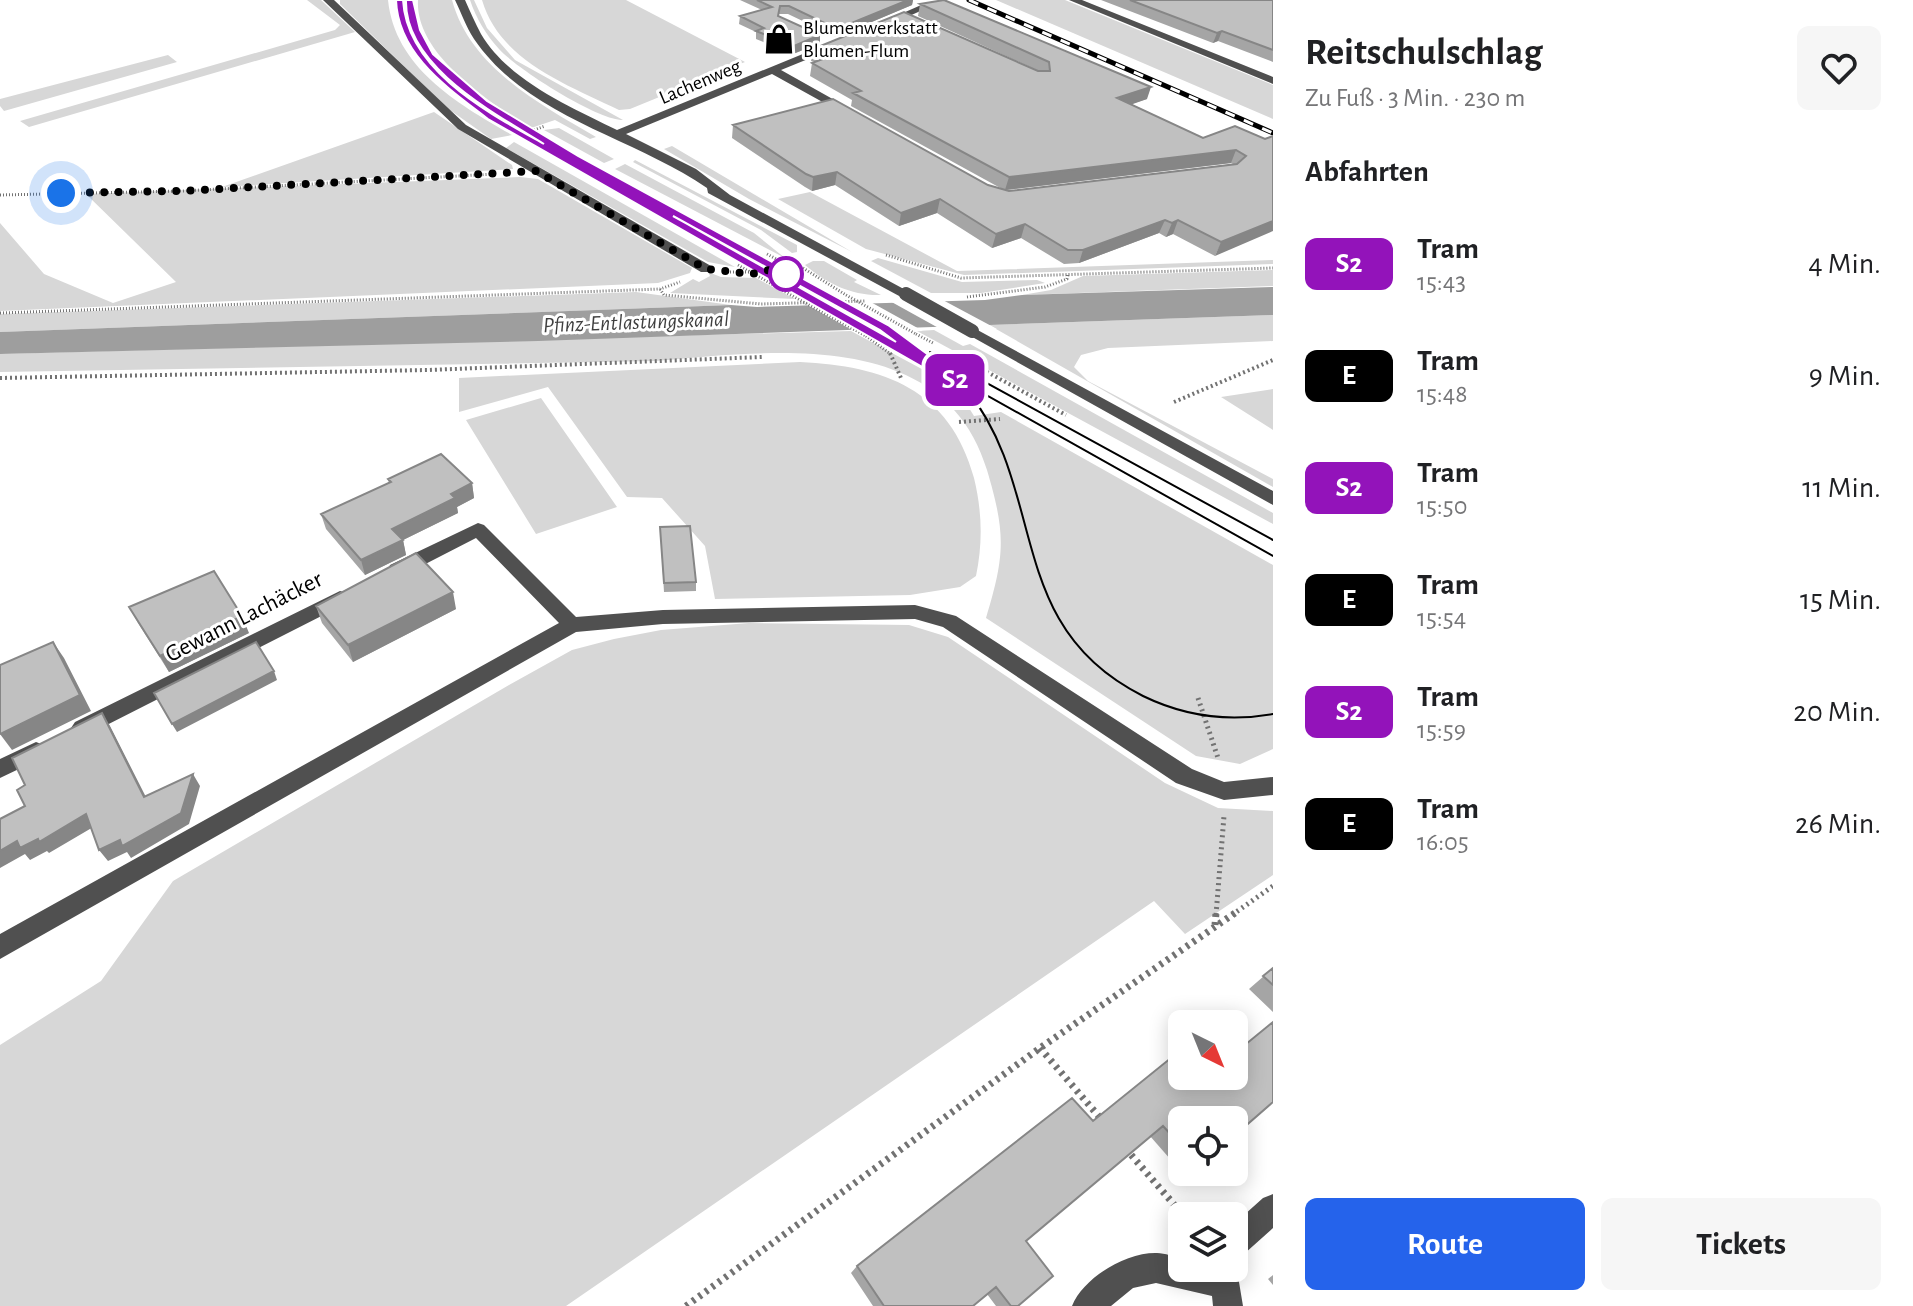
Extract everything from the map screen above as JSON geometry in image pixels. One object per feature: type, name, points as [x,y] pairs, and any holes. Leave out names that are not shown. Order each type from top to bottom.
[{"type":"street","points":[[328,0],[436,105],[492,146],[706,269]]},
{"type":"street","points":[[460,0],[474,31],[503,64],[542,94],[614,135],[638,155],[724,194],[1273,499]]},
{"type":"street","points":[[1074,0],[1273,81]]},
{"type":"street","points":[[874,28],[931,4]]},
{"type":"street","points":[[902,16],[916,21]]},
{"type":"street","name":"Lachenweg","points":[[614,135],[842,41],[816,35]]},
{"type":"street","points":[[773,70],[861,119]]},
{"type":"street","name":"Gewann Lachäcker","points":[[0,769],[478,529],[572,625]]},
{"type":"street","points":[[0,947],[572,625],[717,615],[915,612],[949,621],[1144,753],[1184,776],[1224,791],[1273,786]]},
{"type":"street","points":[[1248,1231],[1273,1208]]},
{"type":"street","points":[[1087,1306],[1126,1274],[1156,1268],[1226,1286]]},
{"type":"path","points":[[492,146],[558,125]]},
{"type":"path","points":[[0,195],[182,191],[536,171]]},
{"type":"path","points":[[767,254],[788,265]]},
{"type":"path","points":[[876,254],[961,278],[1273,268]]},
{"type":"path","points":[[706,269],[752,274],[795,261],[814,278],[916,334]]},
{"type":"path","points":[[738,265],[886,348],[898,362],[901,378]]},
{"type":"path","points":[[983,297],[1045,287],[1067,279],[1068,275]]},
{"type":"path","points":[[0,313],[629,288],[747,302]]},
{"type":"path","points":[[0,378],[444,369],[762,357]]},
{"type":"path","points":[[1174,402],[1203,395],[1257,364],[1273,360]]},
{"type":"path","points":[[959,422],[1000,419]]},
{"type":"path","points":[[1198,698],[1217,757],[1224,791],[1220,894],[1215,925]]},
{"type":"path","points":[[686,1306],[1040,1048],[1273,886]]},
{"type":"path","points":[[1040,1048],[1112,1132]]},
{"type":"path","points":[[1122,1144],[1172,1202]]},
{"type":"shaded area","points":[[307,0],[321,0],[355,32],[29,127],[20,121],[335,30],[340,25]]},
{"type":"shaded area","points":[[340,0],[388,0],[393,24],[416,64],[451,97],[512,135],[491,139],[447,108],[340,4]]},
{"type":"shaded area","points":[[418,0],[452,0],[461,24],[490,64],[530,97],[596,137],[590,139],[555,120],[531,128],[477,91],[442,58],[429,40],[420,20]]},
{"type":"shaded area","points":[[470,0],[474,0],[487,28],[515,60],[623,120],[577,103],[508,58],[486,32]]},
{"type":"shaded area","points":[[482,0],[626,0],[745,62],[630,109],[619,110],[557,80],[519,55],[491,21]]},
{"type":"shaded area","points":[[996,0],[1065,0],[1273,85],[1273,119]]},
{"type":"shaded area","points":[[168,55],[177,62],[4,111],[0,106],[0,99]]},
{"type":"shaded area","points":[[434,112],[512,165],[513,169],[222,187]]},
{"type":"shaded area","points":[[559,128],[614,159],[604,163],[544,130]]},
{"type":"shaded area","points":[[514,142],[735,267],[708,262],[506,148]]},
{"type":"shaded area","points":[[672,146],[852,252],[749,199],[664,149]]},
{"type":"shaded area","points":[[635,160],[797,245],[797,252],[792,253],[761,230],[633,162]]},
{"type":"shaded area","points":[[625,164],[754,233],[785,258],[615,169]]},
{"type":"shaded area","points":[[520,177],[538,179],[692,268],[690,273],[658,283],[0,311],[0,223],[44,274],[113,303],[176,282],[86,194]]},
{"type":"shaded area","points":[[810,192],[957,271],[1273,260],[1273,264],[964,275],[866,249],[778,199]]},
{"type":"shaded area","points":[[878,258],[962,282],[1037,280],[1045,283],[981,293],[931,293],[871,261]]},
{"type":"shaded area","points":[[824,261],[857,280],[854,282],[881,295],[850,291],[831,283],[805,265]]},
{"type":"shaded area","points":[[1273,270],[1273,286],[1022,295],[1051,290],[1083,276]]},
{"type":"shaded area","points":[[708,272],[721,277],[756,278],[795,299],[670,293],[693,279],[699,282],[710,276]]},
{"type":"shaded area","points":[[636,292],[731,305],[0,332],[0,314]]},
{"type":"shaded area","points":[[1273,315],[1273,341],[1108,348],[1081,355],[1074,367],[1088,381],[1273,479],[1273,487],[989,325]]},
{"type":"shaded area","points":[[934,330],[963,346],[970,344],[1273,513],[1273,524],[917,331]]},
{"type":"shaded area","points":[[851,331],[946,382],[959,392],[974,416],[1001,412],[1273,565],[1273,749],[1240,764],[1196,756],[986,618],[997,577],[1001,544],[998,511],[987,470],[965,424],[933,391],[894,370],[849,358],[800,353],[655,361],[0,372],[0,354]]},
{"type":"shaded area","points":[[800,362],[831,364],[886,377],[910,388],[931,403],[948,423],[963,448],[977,490],[981,539],[976,576],[960,587],[910,595],[715,599],[705,546],[662,498],[627,497],[548,387],[459,412],[459,378]]},
{"type":"shaded area","points":[[1273,389],[1273,430],[1221,397]]},
{"type":"shaded area","points":[[541,398],[617,507],[536,534],[466,420]]},
{"type":"shaded area","points":[[749,623],[909,625],[948,637],[1165,783],[1218,808],[1273,811],[1273,875],[1185,934],[1154,901],[566,1306],[0,1306],[0,1045],[101,981],[173,881],[572,650],[661,630]]},
{"type":"water","name":"Pfinz-Entlastungskanal","points":[[1273,287],[1273,315],[538,341],[0,354],[0,332],[731,305],[757,307],[985,300],[1022,295]]},
{"type":"pier","points":[[939,298],[997,329],[944,331],[888,300]]},
{"type":"pier","points":[[867,300],[923,331],[859,334],[802,302]]},
{"type":"building","points":[[757,0],[908,0],[837,29],[789,6],[780,6],[778,16],[820,35],[794,46],[756,31],[764,28],[740,16],[772,7]]},
{"type":"building","points":[[944,0],[1151,87],[1117,98],[1203,138],[1235,126],[1265,139],[1273,136],[1273,221],[1221,242],[1178,220],[1172,223],[1165,220],[1083,250],[1068,250],[1025,224],[996,234],[940,199],[901,213],[837,172],[813,177],[806,174],[733,125],[833,99],[988,185],[1009,191],[1237,164],[1246,156],[1236,150],[1009,177],[853,93],[861,91],[812,63],[831,56],[813,49],[904,12],[1038,71],[1050,71],[1049,62],[920,4]]},
{"type":"building","points":[[1130,0],[1273,0],[1273,50],[1222,31],[1217,33]]},
{"type":"building","points":[[441,454],[472,483],[451,494],[455,498],[392,529],[403,540],[361,560],[321,514],[391,482],[388,479]]},
{"type":"building","points":[[690,526],[696,582],[664,583],[660,527]]},
{"type":"building","points":[[416,553],[453,592],[348,645],[316,606]]},
{"type":"building","points":[[214,571],[242,616],[160,656],[129,607]]},
{"type":"building","points":[[53,642],[80,695],[0,734],[0,665]]},
{"type":"building","points":[[256,642],[274,671],[172,724],[154,693]]},
{"type":"building","points":[[102,713],[144,797],[193,774],[181,813],[122,846],[120,840],[99,850],[86,814],[39,842],[38,839],[20,848],[17,841],[0,851],[0,819],[25,806],[17,790],[25,785],[12,758]]},
{"type":"building","points":[[1273,968],[1273,985],[1263,976]]},
{"type":"building","points":[[1273,1022],[1273,1102],[1248,1124],[1248,1106],[1168,1106],[1168,1132],[1163,1126],[1026,1241],[1053,1276],[1018,1306],[1011,1306],[996,1287],[973,1306],[884,1306],[857,1266],[1072,1098],[1093,1121],[1168,1060],[1168,1090],[1248,1090],[1248,1042]]},
{"type":"tram line","points":[[400,0],[412,38],[432,68],[459,94],[491,117],[1273,556]]},
{"type":"tram line","name":"S2","points":[[400,0],[401,19],[421,57],[446,83],[491,117],[959,382],[884,328],[528,132],[484,103],[430,55],[416,30],[409,0]]},
{"type":"tram line","points":[[930,352],[1273,540]]},
{"type":"tram line","points":[[967,390],[992,430],[1009,471],[1047,595],[1068,633],[1099,667],[1143,696],[1190,713],[1223,717],[1273,714]]},
{"type":"railway","points":[[969,0],[1273,133]]},
{"type":"place","name":"Blumenwerkstatt Blumen-Flum","points":[[779,39]]},
{"type":"route","points":[[61,193],[182,191],[536,171],[706,269],[752,274],[785,266],[786,274]]}]
